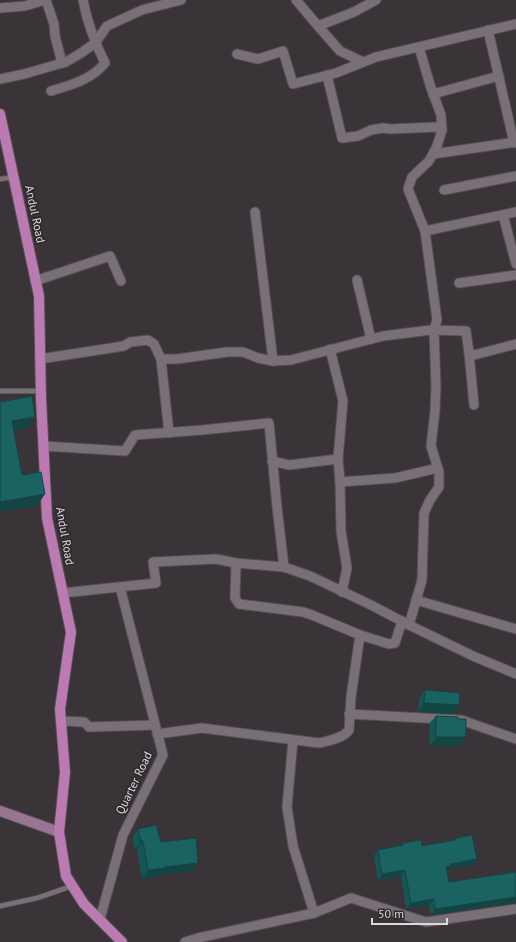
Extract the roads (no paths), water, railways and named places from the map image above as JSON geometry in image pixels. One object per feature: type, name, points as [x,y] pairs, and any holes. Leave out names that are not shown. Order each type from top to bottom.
[{"type":"main road","name":"Andul Road","points":[[0,114],[39,296],[41,391],[47,518],[72,632],[60,709],[65,772],[59,832],[66,876],[84,904],[122,942]]},
{"type":"main road","points":[[0,811],[59,832]]},
{"type":"street","points":[[0,8],[24,6],[46,0],[54,24],[55,36],[62,64]]},
{"type":"street","points":[[51,91],[77,83],[98,72],[105,63],[95,43],[83,0]]},
{"type":"street","points":[[0,79],[62,64],[95,43],[107,26],[142,10],[181,0]]},
{"type":"street","points":[[296,0],[340,51],[363,62]]},
{"type":"street","points":[[318,26],[354,12],[376,0]]},
{"type":"street","points":[[237,54],[258,59],[283,51],[292,84],[327,75],[376,57],[516,24]]},
{"type":"street","points":[[433,154],[515,143],[488,30]]},
{"type":"street","points":[[236,563],[235,598],[239,604],[303,612],[360,636],[389,644],[395,644],[416,600],[422,580],[424,513],[430,500],[439,487],[438,468],[431,446],[436,387],[434,330],[437,320],[425,231],[408,189],[412,177],[429,161],[442,130],[441,115],[419,47]]},
{"type":"street","points":[[327,75],[342,138],[358,136],[371,130],[383,128],[436,127],[442,130]]},
{"type":"street","points":[[433,94],[499,76]]},
{"type":"street","points":[[444,190],[516,176]]},
{"type":"street","points":[[255,212],[273,361]]},
{"type":"street","points":[[425,231],[516,212]]},
{"type":"street","points":[[503,215],[516,264]]},
{"type":"street","points":[[36,281],[110,256],[121,281]]},
{"type":"street","points":[[459,283],[515,278]]},
{"type":"street","points":[[357,280],[371,339]]},
{"type":"street","points":[[161,359],[177,360],[227,352],[243,352],[258,358],[273,361],[291,360],[383,336],[434,330],[466,332],[474,406]]},
{"type":"street","points":[[40,359],[124,346],[130,342],[148,340],[154,344],[161,359],[169,433]]},
{"type":"street","points":[[469,353],[474,355],[516,344]]},
{"type":"street","points":[[330,349],[343,400],[338,459],[342,531],[347,568],[342,592]]},
{"type":"street","points":[[43,446],[125,451],[135,435],[269,424],[284,566]]},
{"type":"street","points":[[272,461],[290,465],[338,459]]},
{"type":"street","points":[[340,482],[395,478],[438,468]]},
{"type":"street","points":[[63,593],[156,583],[153,562],[216,559],[236,563],[284,566],[310,576],[473,656],[516,674]]},
{"type":"street","name":"Quarter Road","points":[[100,919],[123,835],[163,755],[120,587]]},
{"type":"street","points":[[416,600],[516,629]]},
{"type":"street","points":[[157,734],[202,728],[319,743],[332,740],[347,733],[349,730],[350,696],[360,636]]},
{"type":"street","points":[[349,714],[461,720],[516,739]]},
{"type":"street","points":[[61,721],[84,722],[89,727],[155,725]]},
{"type":"street","points":[[293,740],[287,807],[293,846],[314,912]]},
{"type":"street","points":[[185,942],[314,912],[351,898],[426,922],[516,909]]},
{"type":"lane","points":[[0,179],[14,177]]},
{"type":"lane","points":[[0,392],[41,391]]},
{"type":"lane","points":[[0,906],[37,898],[72,886]]}]
